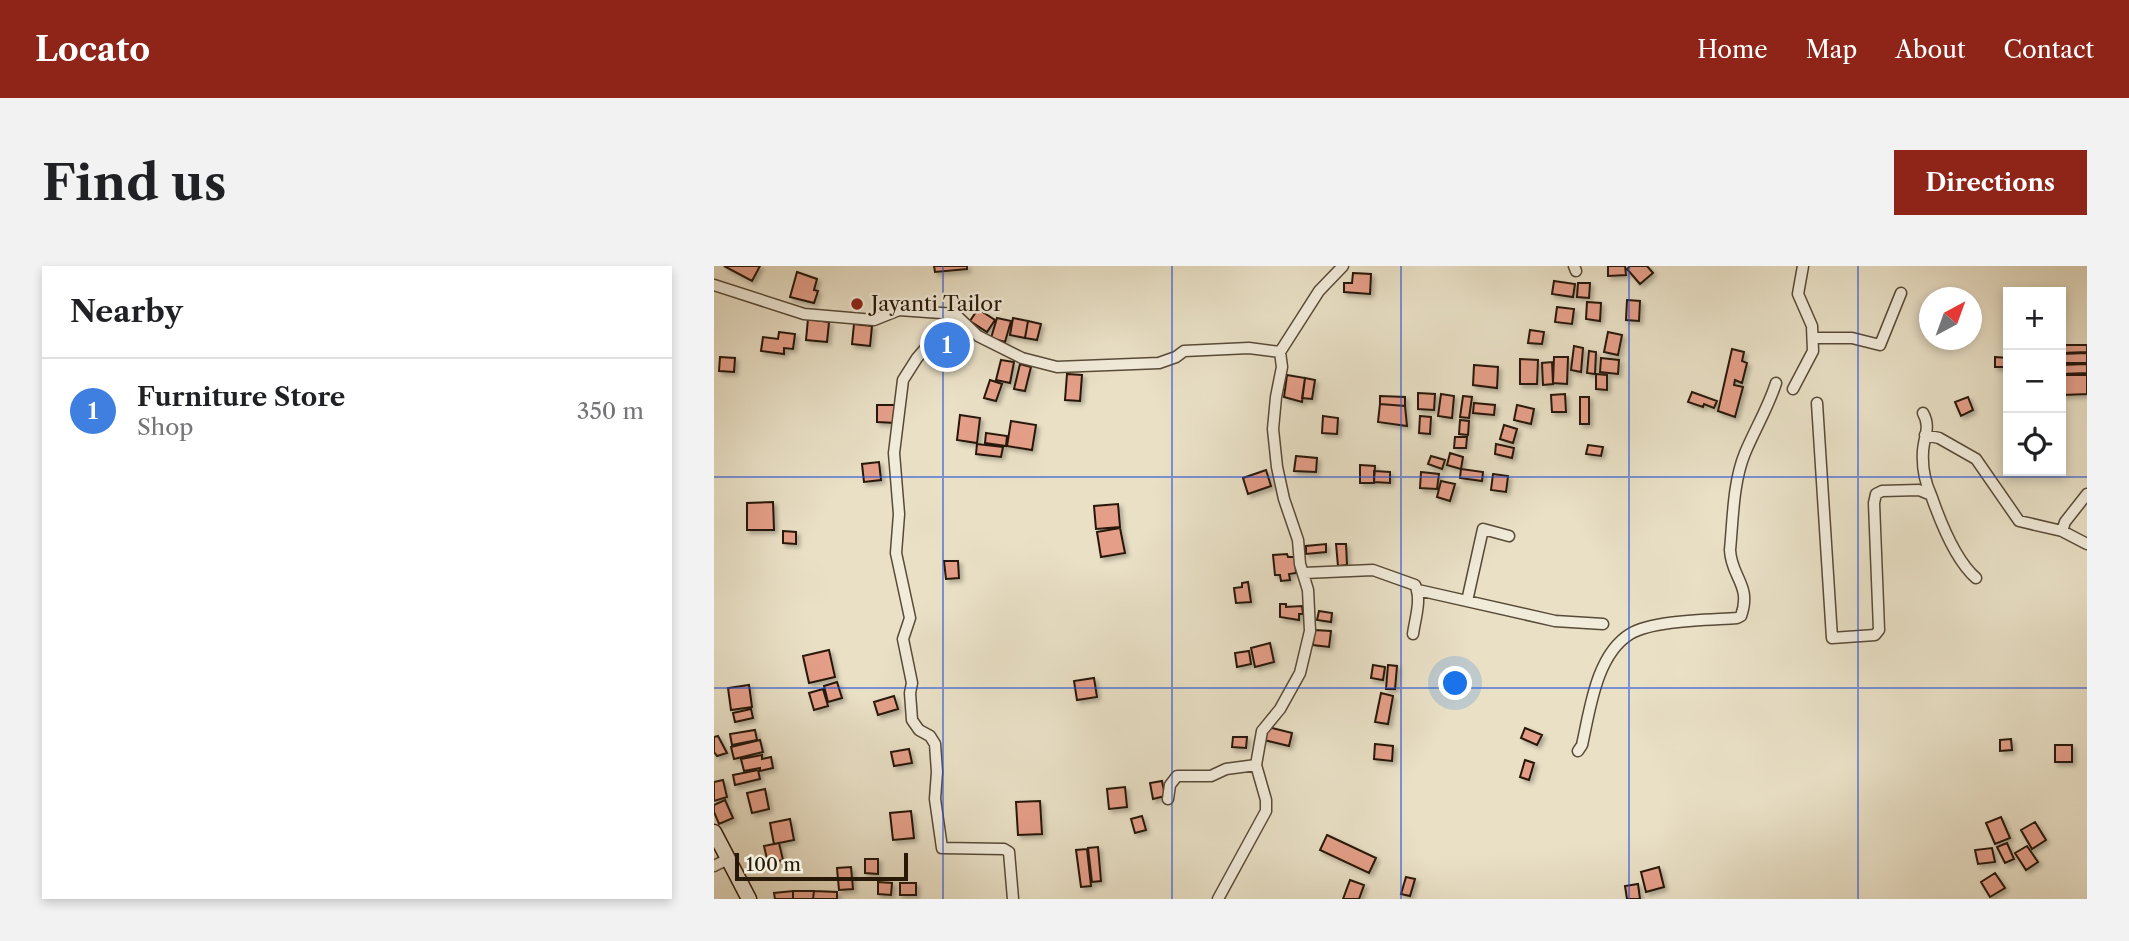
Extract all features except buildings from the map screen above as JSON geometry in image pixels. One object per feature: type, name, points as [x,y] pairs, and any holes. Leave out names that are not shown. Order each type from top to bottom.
[{"type":"main road","points":[[714,832],[749,899]]},
{"type":"street","points":[[1218,899],[1266,811],[1266,800],[1256,765],[1262,731],[1280,709],[1300,673],[1310,631],[1310,603],[1300,564],[1298,540],[1284,499],[1277,467],[1273,429],[1282,367],[1280,352],[1319,291],[1343,266]]},
{"type":"street","points":[[1793,389],[1810,359],[1814,338],[1810,320],[1798,294],[1803,266]]},
{"type":"street","points":[[714,285],[804,314],[874,320],[899,310],[955,314],[978,336],[1022,358],[1057,367],[1159,363],[1184,351],[1249,348],[1280,352]]},
{"type":"street","points":[[1814,338],[1842,337],[1880,345],[1901,293]]},
{"type":"street","points":[[955,314],[917,358],[903,380],[894,453],[899,514],[896,553],[910,618],[903,639],[912,683],[912,720],[935,744],[935,799],[942,848],[1004,849],[1009,852],[1013,899]]},
{"type":"street","points":[[1578,751],[1582,745],[1594,693],[1605,661],[1625,638],[1639,630],[1680,621],[1741,616],[1745,590],[1730,561],[1739,477],[1745,454],[1776,383]]},
{"type":"street","points":[[1817,403],[1832,638],[1875,635],[1879,630],[1874,503],[1877,494],[1882,491],[1919,491],[1931,495]]},
{"type":"street","points":[[1923,413],[1928,422],[1923,467],[1931,495],[1954,546],[1976,578]]},
{"type":"street","points":[[1925,435],[1939,438],[1976,459],[2019,521],[2062,531],[2087,544]]},
{"type":"street","points":[[2062,531],[2065,522],[2087,494]]},
{"type":"street","points":[[1467,601],[1483,529],[1510,536]]},
{"type":"street","points":[[1304,573],[1373,570],[1415,585],[1418,590],[1413,634]]},
{"type":"street","points":[[1418,590],[1555,621],[1603,624]]},
{"type":"street","points":[[1168,799],[1170,785],[1177,776],[1211,776],[1226,769],[1256,765]]},
{"type":"street","points":[[714,866],[729,859]]},
{"type":"place","name":"Jayanti Tailor","points":[[857,304]]},
{"type":"place","name":"Furniture Store","points":[[947,345]]}]
